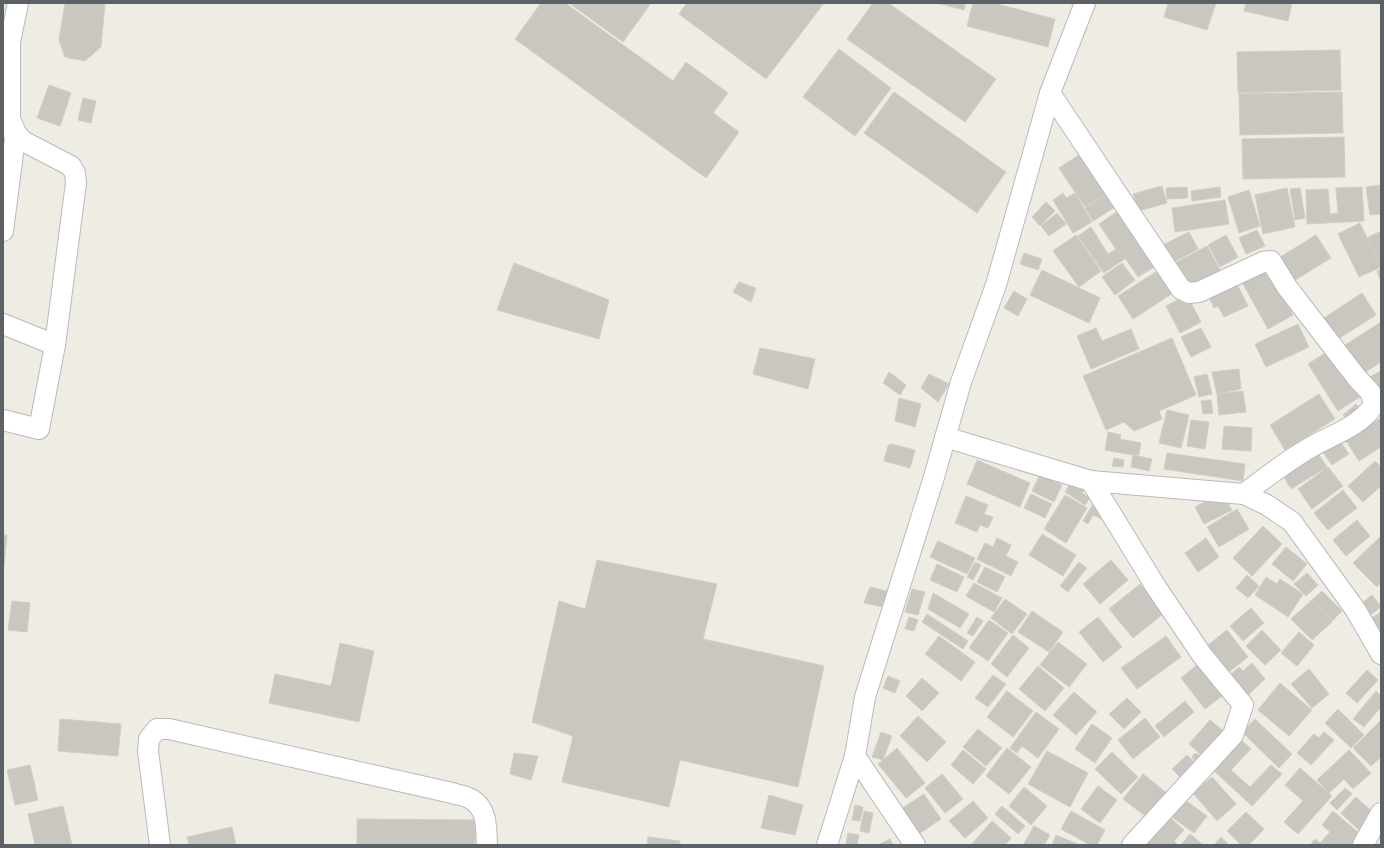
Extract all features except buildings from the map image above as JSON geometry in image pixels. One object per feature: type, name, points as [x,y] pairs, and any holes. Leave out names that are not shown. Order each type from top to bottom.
[{"type":"street","points":[[3,231],[15,138],[10,119],[10,42],[18,3]]},
{"type":"street","points":[[827,845],[855,756],[865,697],[961,382],[996,285],[1050,93],[1085,3]]},
{"type":"street","points":[[1050,93],[1181,289],[1189,293],[1199,292],[1263,262],[1271,261],[1288,287],[1357,378],[1371,393],[1374,405],[1369,412],[1354,425],[1307,450],[1271,473],[1244,494]]},
{"type":"street","points":[[3,420],[39,429],[55,345],[76,183],[75,173],[71,166],[23,141],[16,133],[10,119]]},
{"type":"street","points":[[3,324],[55,345]]},
{"type":"street","points":[[945,437],[1091,481],[1244,494],[1267,505],[1292,522],[1355,609],[1381,654]]},
{"type":"street","points":[[1091,481],[1156,587],[1202,655],[1243,705],[1233,735],[1132,845]]},
{"type":"street","points":[[160,845],[148,751],[149,739],[157,729],[177,731],[445,791],[471,799],[480,808],[486,818],[487,845]]},
{"type":"street","points":[[855,756],[915,845]]},
{"type":"street","points":[[1363,845],[1381,814]]},
{"type":"railway","points":[[3,9],[5,3]]}]
